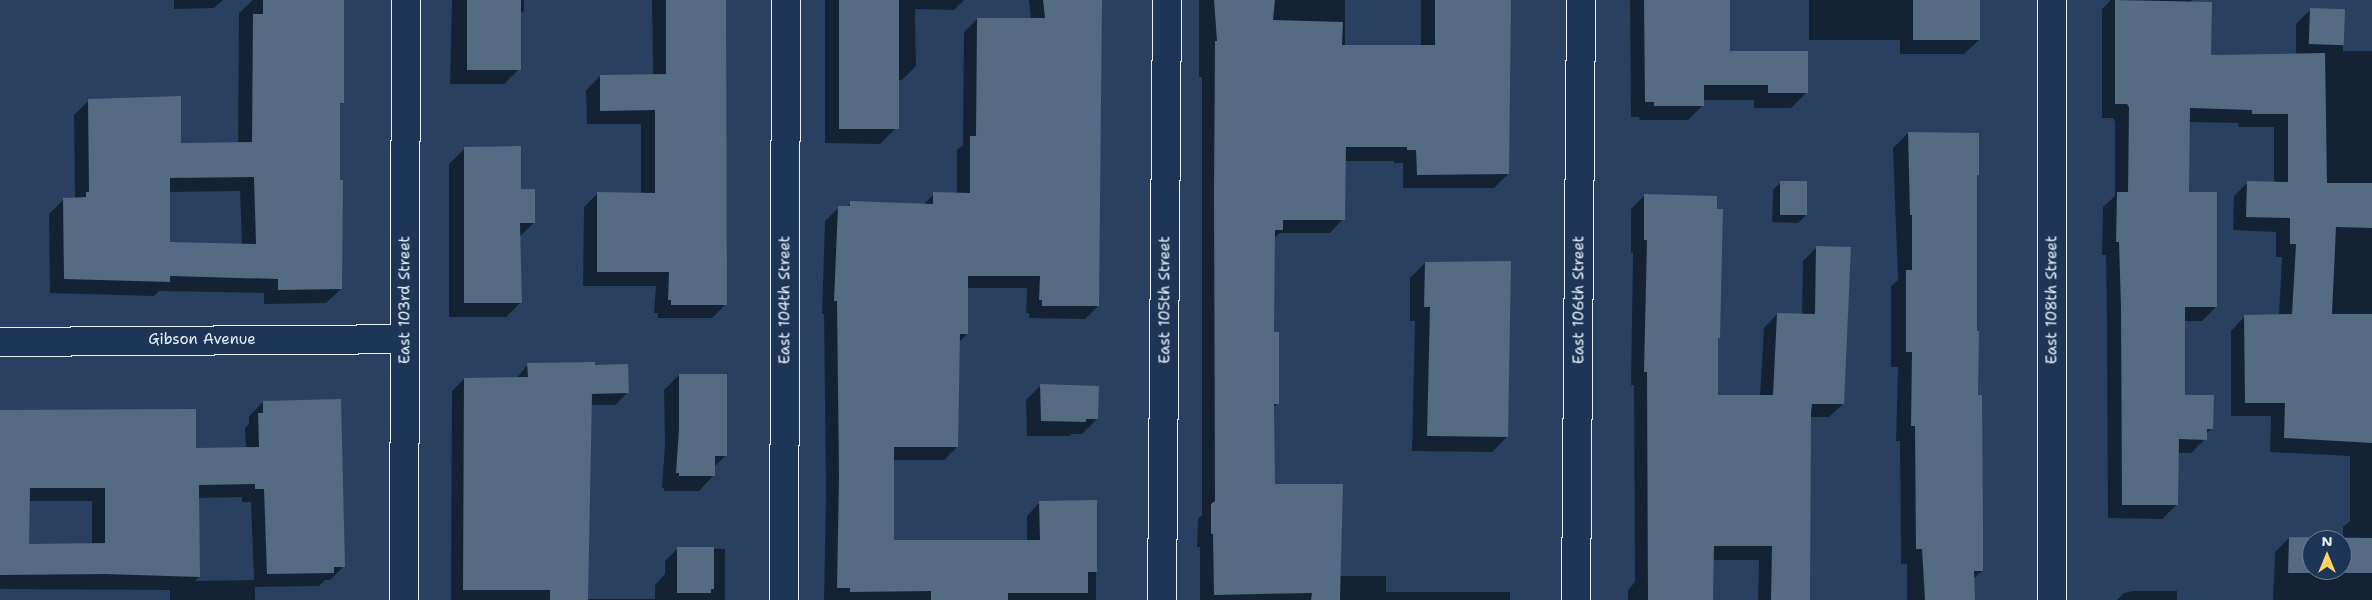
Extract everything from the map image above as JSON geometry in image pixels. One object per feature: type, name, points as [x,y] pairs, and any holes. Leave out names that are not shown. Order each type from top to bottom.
[{"type":"street","name":"East 103rd Street","points":[[404,600],[406,0]]},
{"type":"street","name":"East 104th Street","points":[[784,600],[786,0]]},
{"type":"street","name":"East 105th Street","points":[[1162,600],[1167,0]]},
{"type":"street","name":"East 106th Street","points":[[1576,600],[1581,0]]},
{"type":"street","name":"East 108th Street","points":[[2052,0],[2052,600]]},
{"type":"street","name":"Gibson Avenue","points":[[0,342],[404,339]]},
{"type":"building","points":[[263,0],[344,0],[344,103],[340,103],[340,180],[343,180],[342,289],[278,290],[278,279],[170,276],[170,282],[64,279],[63,198],[86,197],[86,192],[89,192],[88,99],[181,96],[181,143],[252,142],[253,14],[263,14]],"holes":[[[254,177],[256,244],[170,242],[170,178]]]},
{"type":"building","points":[[467,0],[521,0],[521,70],[467,70]]},
{"type":"building","points":[[666,0],[726,0],[727,305],[671,305],[671,300],[668,300],[669,272],[597,272],[597,192],[655,193],[655,110],[600,111],[600,75],[666,74]]},
{"type":"building","points":[[839,0],[899,0],[899,129],[839,129]]},
{"type":"building","points":[[1043,0],[1102,0],[1099,306],[1042,306],[1042,300],[1039,300],[1040,276],[968,276],[968,334],[960,334],[958,447],[894,447],[894,540],[1040,540],[1039,501],[1097,500],[1097,572],[1088,572],[1088,593],[1008,593],[1008,600],[931,600],[931,591],[850,592],[850,588],[837,588],[839,477],[837,301],[834,301],[838,206],[850,206],[850,201],[933,204],[933,192],[970,193],[970,136],[976,136],[977,18],[1045,18]]},
{"type":"building","points":[[1214,0],[1275,0],[1273,20],[1343,22],[1342,45],[1435,45],[1435,0],[1511,0],[1509,174],[1417,175],[1416,150],[1407,150],[1407,147],[1346,147],[1345,220],[1283,220],[1283,230],[1275,230],[1274,332],[1279,332],[1279,404],[1274,404],[1275,484],[1343,484],[1340,600],[1311,600],[1312,593],[1214,595],[1211,504],[1215,501],[1214,191],[1215,41],[1217,41]]},
{"type":"building","points":[[1644,0],[1730,0],[1730,51],[1808,51],[1808,93],[1768,93],[1768,85],[1704,85],[1704,106],[1654,106],[1654,102],[1645,102]]},
{"type":"building","points":[[1913,0],[1980,0],[1980,40],[1913,40]]},
{"type":"building","points":[[2115,0],[2212,2],[2211,55],[2325,53],[2327,183],[2372,183],[2372,228],[2336,227],[2332,314],[2372,314],[2372,443],[2284,438],[2285,403],[2245,403],[2244,315],[2292,314],[2296,244],[2290,244],[2290,218],[2246,217],[2247,181],[2288,182],[2288,114],[2252,114],[2252,110],[2190,108],[2189,192],[2217,192],[2217,307],[2185,307],[2185,395],[2214,395],[2213,429],[2207,429],[2207,440],[2179,439],[2178,505],[2122,505],[2121,307],[2119,242],[2116,242],[2117,192],[2128,192],[2129,107],[2127,104],[2115,104]]},
{"type":"building","points":[[2310,8],[2345,9],[2344,45],[2309,44]]},
{"type":"building","points":[[1908,132],[1979,133],[1979,175],[1977,175],[1977,331],[1979,331],[1978,395],[1982,395],[1983,571],[1974,571],[1975,600],[1925,600],[1922,549],[1916,549],[1915,426],[1911,426],[1912,352],[1906,352],[1906,270],[1912,270],[1912,215],[1910,215]]},
{"type":"building","points":[[521,146],[521,189],[535,189],[535,223],[520,223],[522,303],[464,303],[464,147]]},
{"type":"building","points":[[1780,181],[1807,181],[1807,215],[1780,215]]},
{"type":"building","points":[[1644,194],[1717,196],[1717,209],[1723,209],[1720,338],[1718,338],[1718,395],[1773,395],[1777,313],[1815,314],[1816,246],[1851,247],[1844,404],[1812,404],[1810,600],[1771,600],[1772,546],[1714,546],[1713,600],[1648,600],[1647,372],[1644,372],[1647,240],[1644,240]]},
{"type":"building","points":[[1511,261],[1508,437],[1427,436],[1430,307],[1424,307],[1425,262]]},
{"type":"building","points":[[595,362],[595,365],[628,364],[629,393],[592,394],[588,600],[550,600],[550,590],[463,590],[464,378],[528,377],[527,363]]},
{"type":"building","points":[[679,374],[727,374],[727,456],[715,456],[715,476],[679,476],[679,473],[676,473],[679,429]]},
{"type":"building","points":[[1040,384],[1099,386],[1098,419],[1086,419],[1086,422],[1041,421]]},
{"type":"building","points":[[341,399],[345,567],[334,567],[334,573],[267,574],[264,489],[255,489],[255,484],[199,485],[200,577],[105,574],[0,575],[0,410],[196,409],[196,448],[259,447],[258,413],[263,413],[263,401]],"holes":[[[30,488],[105,488],[105,543],[29,544]]]},
{"type":"building","points":[[2289,537],[2302,537],[2302,573],[2288,573]]},
{"type":"building","points":[[2352,538],[2372,538],[2372,573],[2352,573]]},
{"type":"building","points":[[677,547],[714,547],[714,589],[711,589],[711,593],[677,593]]}]
